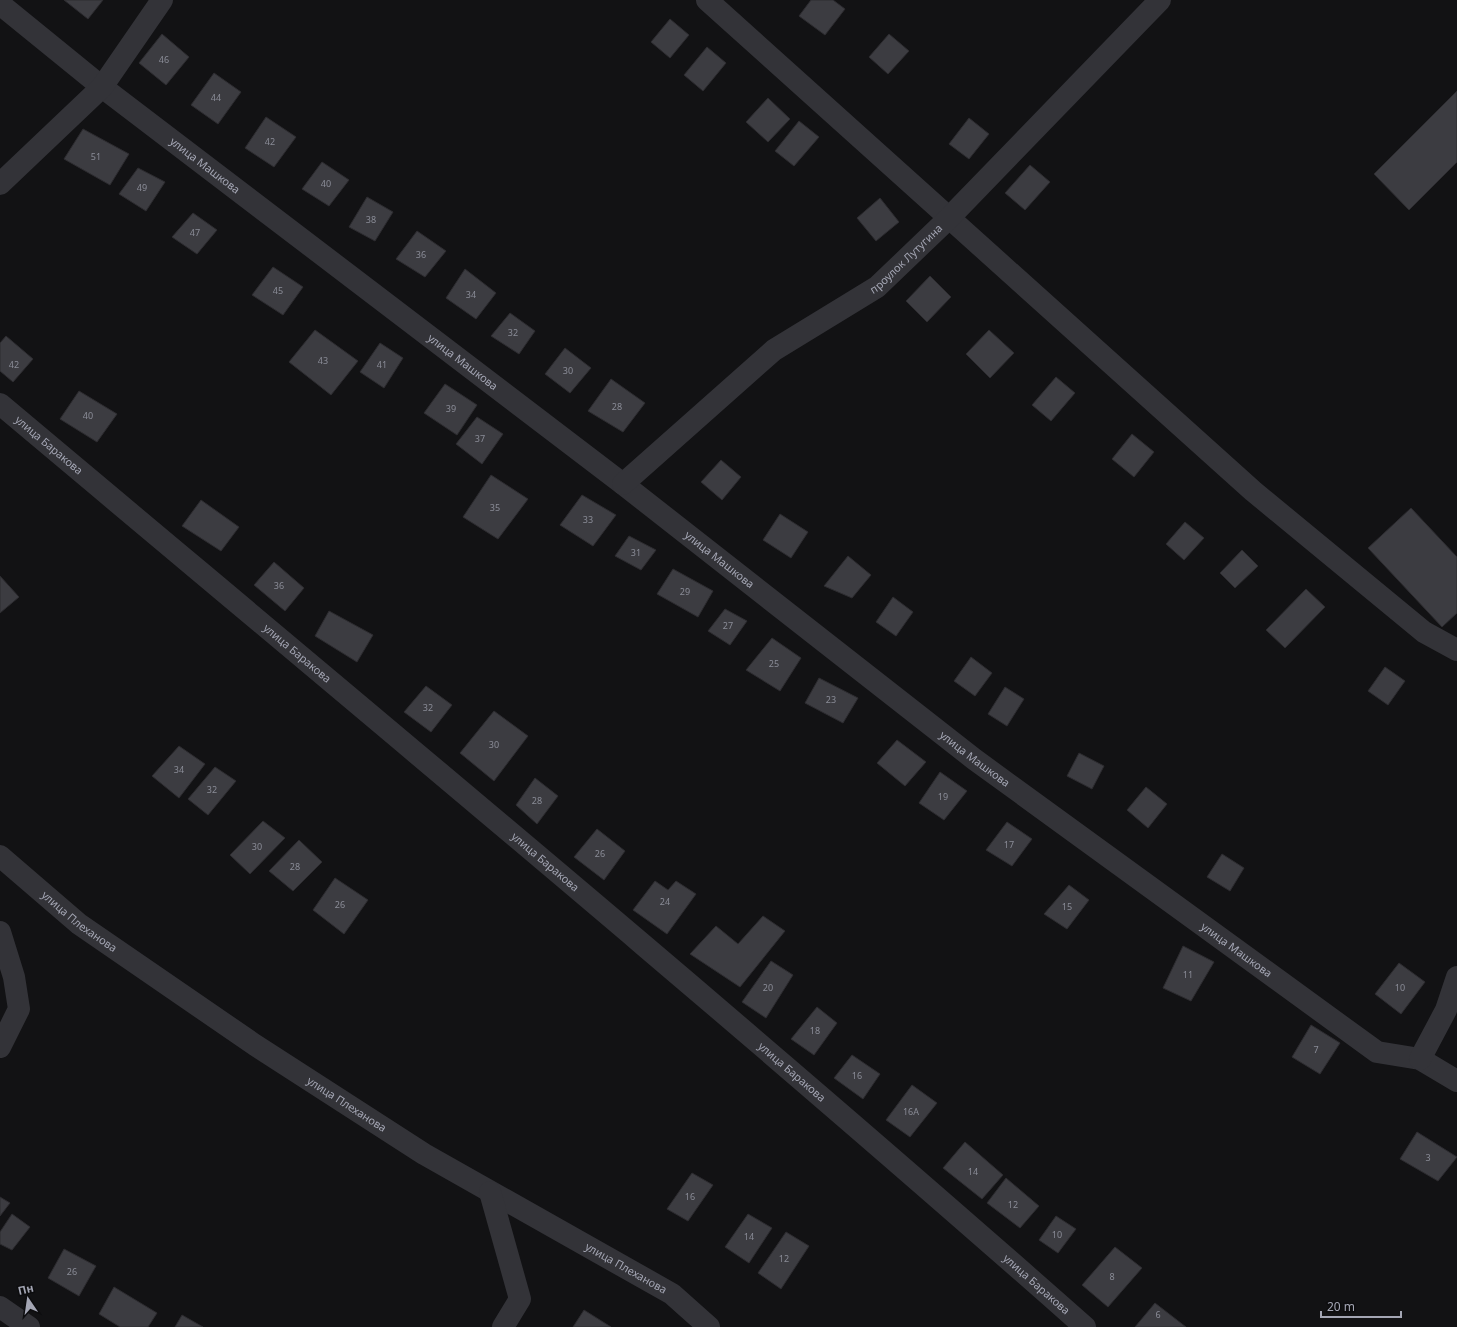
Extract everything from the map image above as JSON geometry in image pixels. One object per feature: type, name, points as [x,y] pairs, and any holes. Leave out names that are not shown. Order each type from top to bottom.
[{"type":"street","points":[[0,184],[102,87],[162,0]]},
{"type":"street","points":[[707,0],[1253,491],[1424,632],[1457,650]]},
{"type":"street","name":"проулок Лутугина","points":[[623,484],[774,350],[878,287],[949,218],[1160,0]]},
{"type":"street","name":"улица Машкова","points":[[0,4],[102,87],[623,484],[974,758],[1377,1052],[1420,1058],[1457,1081]]},
{"type":"street","name":"улица Баракова","points":[[0,404],[695,988],[955,1212],[1085,1327]]},
{"type":"street","name":"улица Плеханова","points":[[0,856],[79,924],[248,1040],[424,1154],[672,1294],[709,1327]]},
{"type":"street","points":[[0,932],[14,977],[19,1009],[0,1047]]},
{"type":"street","points":[[1420,1058],[1446,1010],[1457,977]]},
{"type":"street","points":[[490,1192],[520,1299],[503,1327]]},
{"type":"street","points":[[0,1307],[29,1327]]},
{"type":"building","points":[[64,0],[103,0],[88,19]]},
{"type":"building","points":[[811,0],[833,0],[845,9],[825,35],[799,16]]},
{"type":"building","points":[[670,19],[689,35],[670,58],[651,42]]},
{"type":"building","points":[[162,34],[189,57],[166,85],[139,63]]},
{"type":"building","points":[[889,34],[909,51],[888,74],[869,57]]},
{"type":"building","points":[[707,47],[726,63],[703,91],[684,75]]},
{"type":"building","points":[[214,73],[241,92],[218,124],[191,105]]},
{"type":"building","points":[[1457,91],[1457,162],[1409,210],[1374,174]]},
{"type":"building","points":[[768,98],[790,119],[768,142],[746,122]]},
{"type":"building","points":[[266,117],[296,137],[274,167],[245,148]]},
{"type":"building","points":[[969,118],[989,134],[969,159],[949,144]]},
{"type":"building","points":[[799,121],[819,137],[794,166],[775,151]]},
{"type":"building","points":[[83,129],[129,154],[110,185],[64,159]]},
{"type":"building","points":[[322,162],[349,180],[329,206],[302,189]]},
{"type":"building","points":[[1030,165],[1050,182],[1025,210],[1005,193]]},
{"type":"building","points":[[138,168],[165,182],[146,211],[119,194]]},
{"type":"building","points":[[367,197],[393,212],[375,241],[349,227]]},
{"type":"building","points":[[880,198],[899,222],[876,241],[857,218]]},
{"type":"building","points":[[193,213],[217,230],[197,254],[172,237]]},
{"type":"building","points":[[417,231],[446,251],[425,277],[396,259]]},
{"type":"building","points":[[273,267],[303,287],[283,315],[252,295]]},
{"type":"building","points":[[465,269],[496,293],[476,319],[446,298]]},
{"type":"building","points":[[930,276],[951,297],[927,322],[906,301]]},
{"type":"building","points":[[510,313],[535,331],[519,354],[491,336]]},
{"type":"building","points":[[315,330],[358,361],[331,395],[289,362]]},
{"type":"building","points":[[989,330],[1014,353],[990,378],[966,354]]},
{"type":"building","points":[[6,336],[33,359],[13,382],[0,371],[0,343]]},
{"type":"building","points":[[380,343],[403,358],[384,388],[360,372]]},
{"type":"building","points":[[565,348],[591,368],[570,393],[545,374]]},
{"type":"building","points":[[1056,377],[1075,393],[1051,421],[1032,405]]},
{"type":"building","points":[[611,379],[645,403],[623,432],[588,411]]},
{"type":"building","points":[[445,384],[477,405],[457,435],[424,413]]},
{"type":"building","points":[[79,391],[117,414],[97,442],[60,419]]},
{"type":"building","points":[[477,417],[503,434],[482,464],[456,444]]},
{"type":"building","points":[[1132,434],[1154,452],[1134,477],[1112,459]]},
{"type":"building","points":[[721,460],[741,477],[722,500],[701,482]]},
{"type":"building","points":[[491,475],[528,499],[498,539],[463,517]]},
{"type":"building","points":[[582,495],[616,515],[593,546],[560,525]]},
{"type":"building","points":[[201,500],[239,527],[221,551],[182,526]]},
{"type":"building","points":[[1411,508],[1457,557],[1457,613],[1442,627],[1368,548]]},
{"type":"building","points":[[780,514],[808,532],[791,558],[763,540]]},
{"type":"building","points":[[1185,522],[1204,538],[1184,560],[1166,544]]},
{"type":"building","points":[[629,536],[656,550],[641,570],[615,556]]},
{"type":"building","points":[[1242,550],[1258,566],[1235,588],[1220,573]]},
{"type":"building","points":[[848,556],[871,575],[852,598],[824,586]]},
{"type":"building","points":[[274,562],[304,588],[285,611],[254,585]]},
{"type":"building","points":[[673,569],[713,591],[698,617],[657,594]]},
{"type":"building","points":[[0,576],[19,597],[0,613]]},
{"type":"building","points":[[1306,589],[1325,607],[1285,648],[1266,630]]},
{"type":"building","points":[[893,597],[913,612],[896,636],[876,622]]},
{"type":"building","points":[[725,609],[747,621],[730,645],[708,631]]},
{"type":"building","points":[[329,611],[373,635],[357,662],[315,636]]},
{"type":"building","points":[[772,638],[801,658],[780,691],[746,670]]},
{"type":"building","points":[[971,657],[992,673],[975,696],[954,681]]},
{"type":"building","points":[[1385,667],[1405,681],[1388,705],[1368,691]]},
{"type":"building","points":[[819,678],[858,698],[843,723],[805,703]]},
{"type":"building","points":[[426,686],[452,705],[431,732],[404,712]]},
{"type":"building","points":[[1005,687],[1024,699],[1007,726],[988,714]]},
{"type":"building","points":[[494,711],[528,736],[494,781],[460,753]]},
{"type":"building","points":[[897,740],[926,762],[905,786],[877,763]]},
{"type":"building","points":[[179,746],[205,764],[179,798],[152,776]]},
{"type":"building","points":[[1079,753],[1104,766],[1092,789],[1067,776]]},
{"type":"building","points":[[215,767],[236,781],[208,815],[188,799]]},
{"type":"building","points":[[940,772],[967,791],[944,820],[919,803]]},
{"type":"building","points":[[535,778],[558,796],[537,824],[516,805]]},
{"type":"building","points":[[1146,787],[1167,804],[1148,828],[1127,810]]},
{"type":"building","points":[[263,821],[285,838],[250,874],[230,855]]},
{"type":"building","points":[[1007,822],[1032,839],[1012,866],[986,850]]},
{"type":"building","points":[[597,829],[625,851],[604,880],[574,857]]},
{"type":"building","points":[[299,840],[322,862],[293,891],[269,871]]},
{"type":"building","points":[[1222,854],[1244,868],[1230,891],[1207,877]]},
{"type":"building","points":[[335,878],[368,900],[344,934],[313,910]]},
{"type":"building","points":[[655,881],[668,890],[676,881],[696,894],[667,934],[633,910]]},
{"type":"building","points":[[1069,885],[1089,900],[1067,929],[1044,914]]},
{"type":"building","points":[[763,916],[785,931],[740,987],[690,954],[716,926],[738,944]]},
{"type":"building","points":[[1183,946],[1214,962],[1191,1001],[1163,988]]},
{"type":"building","points":[[771,961],[793,975],[766,1018],[742,1002]]},
{"type":"building","points":[[1399,963],[1425,982],[1401,1014],[1375,994]]},
{"type":"building","points":[[817,1007],[837,1023],[814,1055],[791,1039]]},
{"type":"building","points":[[1311,1025],[1340,1043],[1320,1074],[1292,1057]]},
{"type":"building","points":[[852,1055],[880,1074],[863,1099],[834,1078]]},
{"type":"building","points":[[912,1085],[937,1103],[910,1137],[886,1120]]},
{"type":"building","points":[[1417,1132],[1457,1157],[1438,1181],[1400,1159]]},
{"type":"building","points":[[965,1142],[1003,1175],[982,1199],[943,1168]]},
{"type":"building","points":[[692,1173],[713,1185],[688,1221],[667,1209]]},
{"type":"building","points":[[1006,1178],[1039,1206],[1020,1228],[987,1203]]},
{"type":"building","points":[[0,1197],[10,1203],[0,1216]]},
{"type":"building","points":[[12,1214],[30,1227],[12,1250],[0,1244],[0,1232]]},
{"type":"building","points":[[748,1214],[772,1228],[749,1263],[725,1247]]},
{"type":"building","points":[[1056,1216],[1076,1229],[1058,1253],[1039,1240]]},
{"type":"building","points":[[786,1232],[809,1246],[781,1289],[758,1273]]},
{"type":"building","points":[[1115,1247],[1142,1268],[1108,1307],[1082,1285]]},
{"type":"building","points":[[64,1249],[96,1266],[79,1296],[48,1278]]},
{"type":"building","points":[[114,1287],[157,1313],[148,1327],[120,1327],[99,1314]]},
{"type":"building","points":[[1155,1303],[1186,1327],[1135,1327]]},
{"type":"building","points":[[584,1310],[611,1327],[573,1327]]},
{"type":"building","points":[[182,1315],[203,1327],[175,1327]]}]
